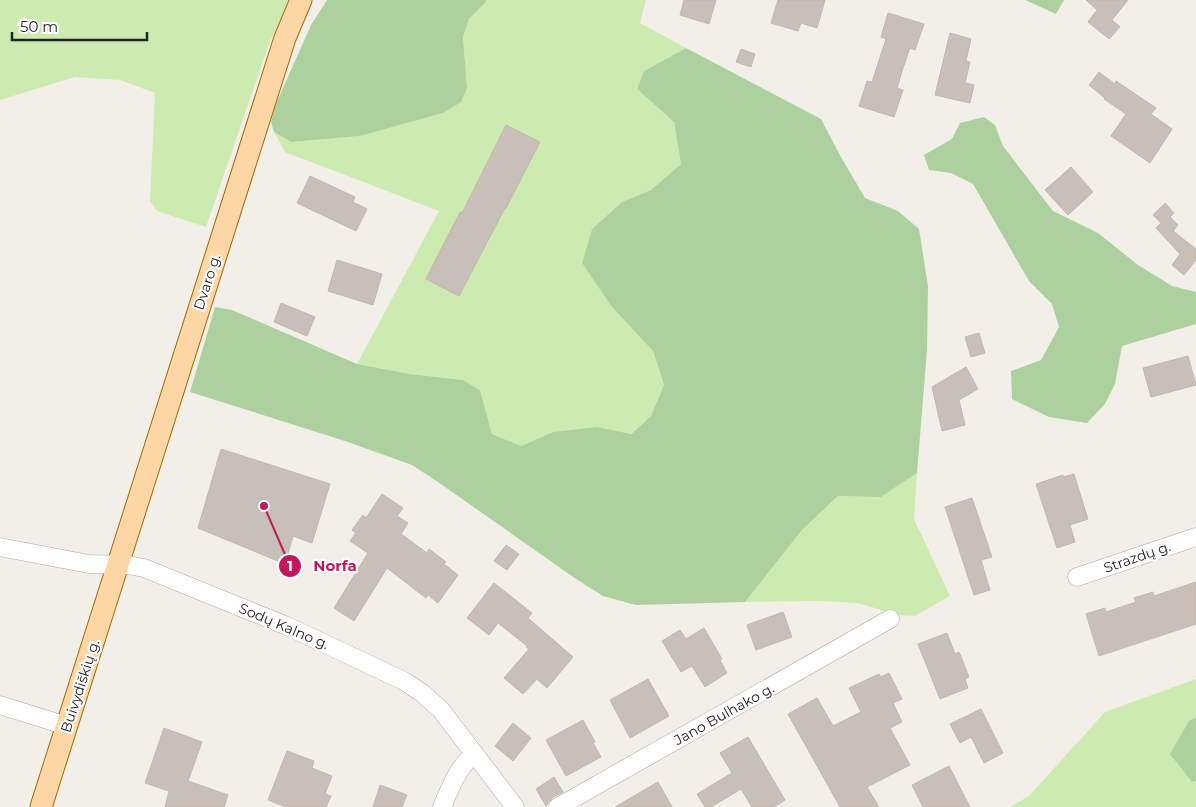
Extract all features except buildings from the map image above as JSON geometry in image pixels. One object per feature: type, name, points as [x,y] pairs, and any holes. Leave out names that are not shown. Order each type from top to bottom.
[{"type":"main road","name":"Dvaro g.","points":[[118,565],[285,38],[301,0]]},
{"type":"main road","name":"Buivydiškių g.","points":[[41,807],[118,565]]},
{"type":"street","name":"Strazdų g.","points":[[1077,577],[1196,537]]},
{"type":"street","name":"Sodų Kalno g.","points":[[0,547],[89,564],[144,568],[280,623],[404,681],[422,693],[440,710],[515,807]]},
{"type":"street","name":"Jano Bulhako g.","points":[[558,807],[890,620]]},
{"type":"street","points":[[0,705],[67,726]]},
{"type":"street","points":[[442,807],[460,769],[468,758],[474,754]]},
{"type":"green space","points":[[0,0],[289,0],[269,44],[206,227],[157,211],[150,201],[155,93],[120,80],[75,77],[0,100]]},
{"type":"green space","points":[[327,0],[486,0],[469,19],[463,37],[467,88],[461,102],[443,113],[360,136],[291,142],[274,132],[271,122],[275,106],[311,25]]},
{"type":"green space","points":[[486,0],[646,0],[640,23],[686,48],[644,71],[637,89],[674,122],[681,164],[651,190],[622,202],[592,229],[582,263],[611,306],[653,351],[664,386],[651,416],[630,434],[597,428],[553,432],[521,446],[492,434],[480,390],[463,380],[410,374],[357,364],[439,211],[285,152],[274,132],[291,142],[360,136],[443,113],[467,88],[463,37],[469,19]]},
{"type":"green space","points":[[1025,0],[1064,0],[1056,14]]},
{"type":"green space","points":[[686,48],[821,119],[865,198],[898,211],[919,229],[928,286],[927,350],[917,473],[881,497],[838,496],[802,530],[745,602],[636,605],[603,596],[412,465],[345,441],[190,392],[215,307],[232,310],[357,364],[410,374],[463,380],[480,390],[492,434],[521,446],[553,432],[597,427],[631,434],[651,416],[664,385],[653,351],[611,306],[582,263],[592,229],[622,202],[651,190],[681,164],[674,122],[637,89],[644,71]]},
{"type":"green space","points":[[984,117],[995,125],[1003,146],[1053,211],[1098,233],[1138,265],[1172,286],[1196,292],[1196,324],[1122,346],[1115,384],[1105,404],[1087,423],[1049,417],[1012,399],[1011,371],[1041,360],[1059,327],[1052,304],[1029,281],[973,184],[951,173],[929,170],[924,155],[952,139],[960,123]]},
{"type":"green space","points":[[917,473],[914,519],[950,596],[915,616],[898,615],[858,603],[819,601],[745,602],[802,530],[838,496],[881,497]]},
{"type":"green space","points":[[1196,679],[1196,717],[1189,721],[1192,782],[1196,781],[1196,807],[1010,807],[1029,796],[1105,712]]},
{"type":"green space","points":[[1196,717],[1196,781],[1192,782],[1170,754],[1189,721]]},
{"type":"place","name":"Norfa","points":[[264,506]]}]
